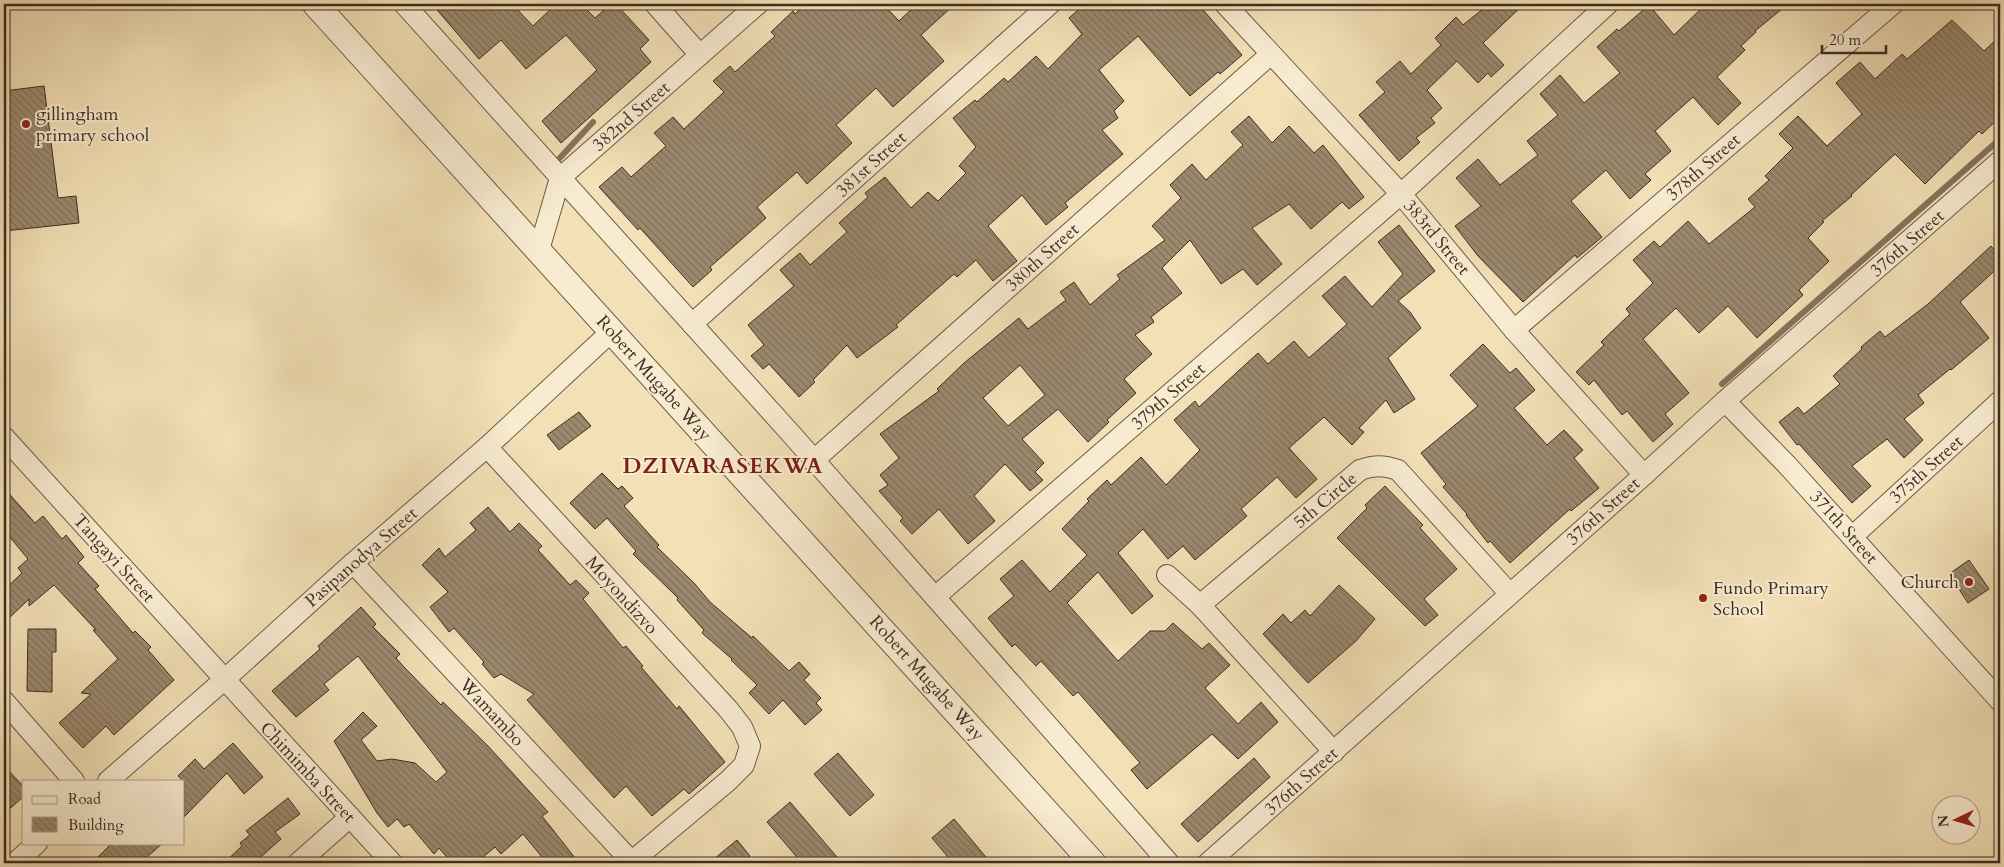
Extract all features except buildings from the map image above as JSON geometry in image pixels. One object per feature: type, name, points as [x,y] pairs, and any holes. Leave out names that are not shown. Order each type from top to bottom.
[{"type":"street","name":"Robert Mugabe Way","points":[[316,4],[1093,863]]},
{"type":"street","points":[[404,4],[692,324],[1169,863]]},
{"type":"street","points":[[655,4],[700,54]]},
{"type":"street","name":"382nd Street","points":[[560,178],[758,4]]},
{"type":"street","name":"381st Street","points":[[692,324],[1050,4]]},
{"type":"street","name":"383rd Street","points":[[1225,4],[1401,194],[1514,330],[1644,475]]},
{"type":"street","name":"379th Street","points":[[935,597],[1401,194],[1608,4]]},
{"type":"street","name":"378th Street","points":[[1514,330],[1893,4]]},
{"type":"street","name":"380th Street","points":[[813,461],[1271,54]]},
{"type":"street","name":"376th Street","points":[[1208,863],[1725,401],[2000,162]]},
{"type":"street","points":[[539,250],[560,178]]},
{"type":"street","name":"Pasipanodya Street","points":[[109,780],[224,680],[353,563],[487,447],[612,331]]},
{"type":"street","name":"371th Street","points":[[1725,401],[1788,466],[2000,701]]},
{"type":"street","name":"375th Street","points":[[1852,536],[2000,402]]},
{"type":"street","name":"Tangayi Street","points":[[4,436],[224,680]]},
{"type":"street","name":"Moyondizvo","points":[[487,447],[728,709],[742,727],[750,746],[744,765],[728,782],[631,862]]},
{"type":"street","name":"5th Circle","points":[[1200,605],[1360,470],[1374,465],[1398,470],[1510,594]]},
{"type":"street","name":"Wamambo","points":[[353,563],[631,862]]},
{"type":"street","points":[[1167,575],[1200,605],[1334,752]]},
{"type":"street","name":"Chimimba Street","points":[[224,680],[392,863]]},
{"type":"street","points":[[4,701],[73,780]]},
{"type":"street","points":[[298,863],[350,817]]},
{"type":"street","points":[[15,863],[36,844]]},
{"type":"waterway","points":[[557,161],[593,122]]},
{"type":"waterway","points":[[1722,384],[2000,139]]},
{"type":"place","name":"gillingham primary school","points":[[26,124]]},
{"type":"place","name":"Church","points":[[1969,582]]},
{"type":"place","name":"Fundo Primary School","points":[[1703,598]]},
{"type":"district","name":"DZIVARASEKWA","points":[[723,465]]}]
